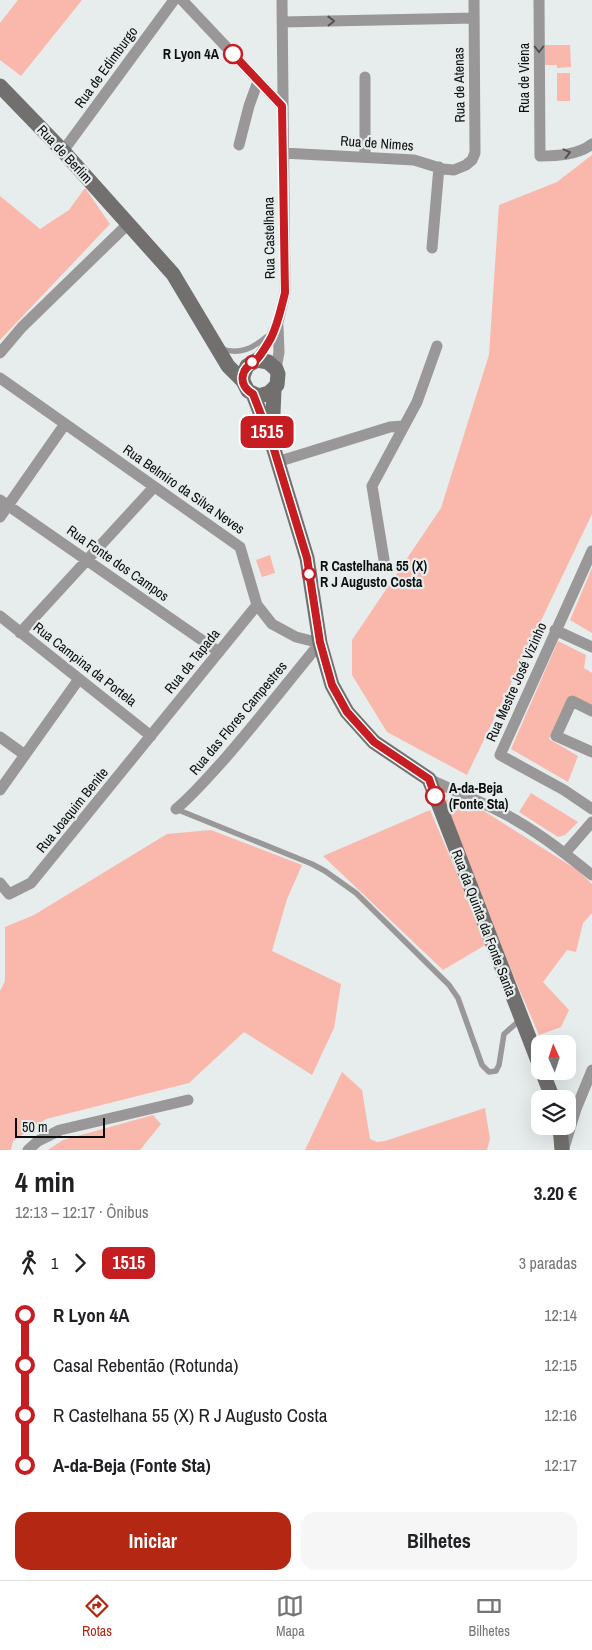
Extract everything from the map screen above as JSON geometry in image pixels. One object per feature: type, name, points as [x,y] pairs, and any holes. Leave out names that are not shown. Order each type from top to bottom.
[{"type":"street","name":"Rua de Edimburgo","points":[[63,151],[174,0]]},
{"type":"street","points":[[182,0],[282,106]]},
{"type":"street","name":"Rua Castelhana","points":[[252,363],[271,337],[278,322],[285,293],[282,0]]},
{"type":"street","name":"Rua de Atenas","points":[[466,165],[475,154],[474,0]]},
{"type":"street","name":"Rua de Viena","points":[[539,0],[540,156],[564,155],[592,144]]},
{"type":"street","points":[[282,22],[474,18]]},
{"type":"street","points":[[365,77],[365,157]]},
{"type":"street","points":[[239,145],[249,106],[258,81]]},
{"type":"street","name":"Rua de Berlim","points":[[0,86],[63,151],[173,274],[228,366],[243,381]]},
{"type":"street","name":"Rua de Nimes","points":[[283,152],[414,160],[454,170],[466,165]]},
{"type":"street","points":[[432,248],[439,167]]},
{"type":"street","points":[[0,353],[22,327],[128,224]]},
{"type":"street","name":"Rua Castelhana","points":[[276,369],[279,352],[278,322]]},
{"type":"street","points":[[384,566],[372,486],[417,402],[437,346]]},
{"type":"street","points":[[218,348],[252,363],[268,362],[276,369],[278,380],[274,390],[272,443]]},
{"type":"street","points":[[252,363],[243,376],[243,381],[248,391],[264,396],[274,390]]},
{"type":"street","name":"Rua Belmiro da Silva Neves","points":[[0,378],[240,547],[257,605],[272,624],[296,637],[320,642]]},
{"type":"street","points":[[253,394],[272,443],[307,558],[320,642],[332,685],[347,712],[374,742],[429,779],[494,809],[533,831],[565,852],[592,875]]},
{"type":"street","points":[[0,517],[4,502],[65,424]]},
{"type":"street","points":[[277,462],[390,427],[403,426]]},
{"type":"street","points":[[20,632],[154,487]]},
{"type":"street","name":"Rua Fonte dos Campos","points":[[4,502],[219,652]]},
{"type":"street","name":"Rua Mestre José Vizinho","points":[[592,551],[500,755],[564,790],[592,809]]},
{"type":"street","name":"Rua da Tapada","points":[[151,736],[257,605]]},
{"type":"street","name":"Rua Campina da Portela","points":[[0,616],[151,736]]},
{"type":"street","points":[[555,630],[592,647]]},
{"type":"street","name":"Rua das Flores Campestres","points":[[176,809],[189,799],[231,751],[320,642]]},
{"type":"street","points":[[0,790],[79,679]]},
{"type":"street","points":[[592,711],[572,701],[556,736],[592,752]]},
{"type":"street","name":"Rua Joaquim Benite","points":[[0,883],[9,894],[31,883],[151,736]]},
{"type":"street","points":[[0,737],[25,755]]},
{"type":"street","name":"Rua da Quinta da Fonte Santa","points":[[429,779],[531,1042]]},
{"type":"street","points":[[565,852],[592,822]]},
{"type":"street","points":[[563,1150],[576,1109],[592,1070]]},
{"type":"street","points":[[28,1150],[38,1141],[60,1130],[188,1100]]},
{"type":"street","points":[[561,1135],[563,1150]]},
{"type":"lane","points":[[218,348],[235,352],[252,348],[265,339],[278,322]]},
{"type":"lane","points":[[176,809],[312,864],[336,878],[356,893],[449,985],[458,998],[482,1065],[489,1072],[496,1072],[500,1065],[504,1034],[522,1019]]},
{"type":"shaded area","points":[[18,0],[82,0],[21,76],[0,60],[0,23]]},
{"type":"shaded area","points":[[545,45],[570,45],[571,67],[557,68],[557,65],[545,65]]},
{"type":"shaded area","points":[[557,73],[570,73],[570,101],[557,101]]},
{"type":"shaded area","points":[[592,155],[592,514],[467,775],[387,732],[352,675],[352,640],[441,508],[489,355],[499,205],[557,182]]},
{"type":"shaded area","points":[[85,188],[110,224],[0,340],[0,196],[40,229],[69,210]]},
{"type":"shaded area","points":[[270,555],[275,573],[262,577],[256,560]]},
{"type":"shaded area","points":[[592,568],[592,633],[570,620]]},
{"type":"shaded area","points":[[558,641],[586,655],[584,668],[592,673],[592,706],[570,695],[549,739],[578,756],[568,782],[511,749]]},
{"type":"shaded area","points":[[531,793],[578,822],[565,835],[558,837],[519,812]]},
{"type":"shaded area","points":[[452,797],[484,811],[579,871],[592,884],[592,913],[583,923],[576,952],[567,950],[543,982],[569,1010],[561,1027],[539,1035],[511,970],[445,801]]},
{"type":"shaded area","points":[[430,810],[487,944],[443,970],[323,856]]},
{"type":"shaded area","points":[[211,830],[302,865],[287,899],[272,951],[341,984],[334,1028],[312,1075],[244,1032],[189,1083],[46,1119],[13,1141],[11,1150],[0,1150],[0,991],[5,981],[5,927],[34,915],[167,834]]},
{"type":"shaded area","points":[[342,1072],[362,1090],[370,1139],[377,1142],[385,1141],[485,1108],[490,1139],[487,1150],[305,1150]]},
{"type":"shaded area","points":[[153,1115],[161,1124],[140,1150],[48,1150],[63,1140]]},
{"type":"bus line","name":"1515","points":[[233,54],[282,106],[285,293],[278,322],[271,337],[257,360],[244,370],[243,381],[248,391],[253,394],[272,443],[307,558],[320,642],[332,685],[347,712],[374,742],[429,779],[435,796]]},
{"type":"place","name":"R Lyon 4A","points":[[233,54]]},
{"type":"place","name":"R Castelhana 55 (X) R J Augusto Costa","points":[[309,574]]},
{"type":"place","name":"A-da-Beja (Fonte Sta)","points":[[435,796]]}]
